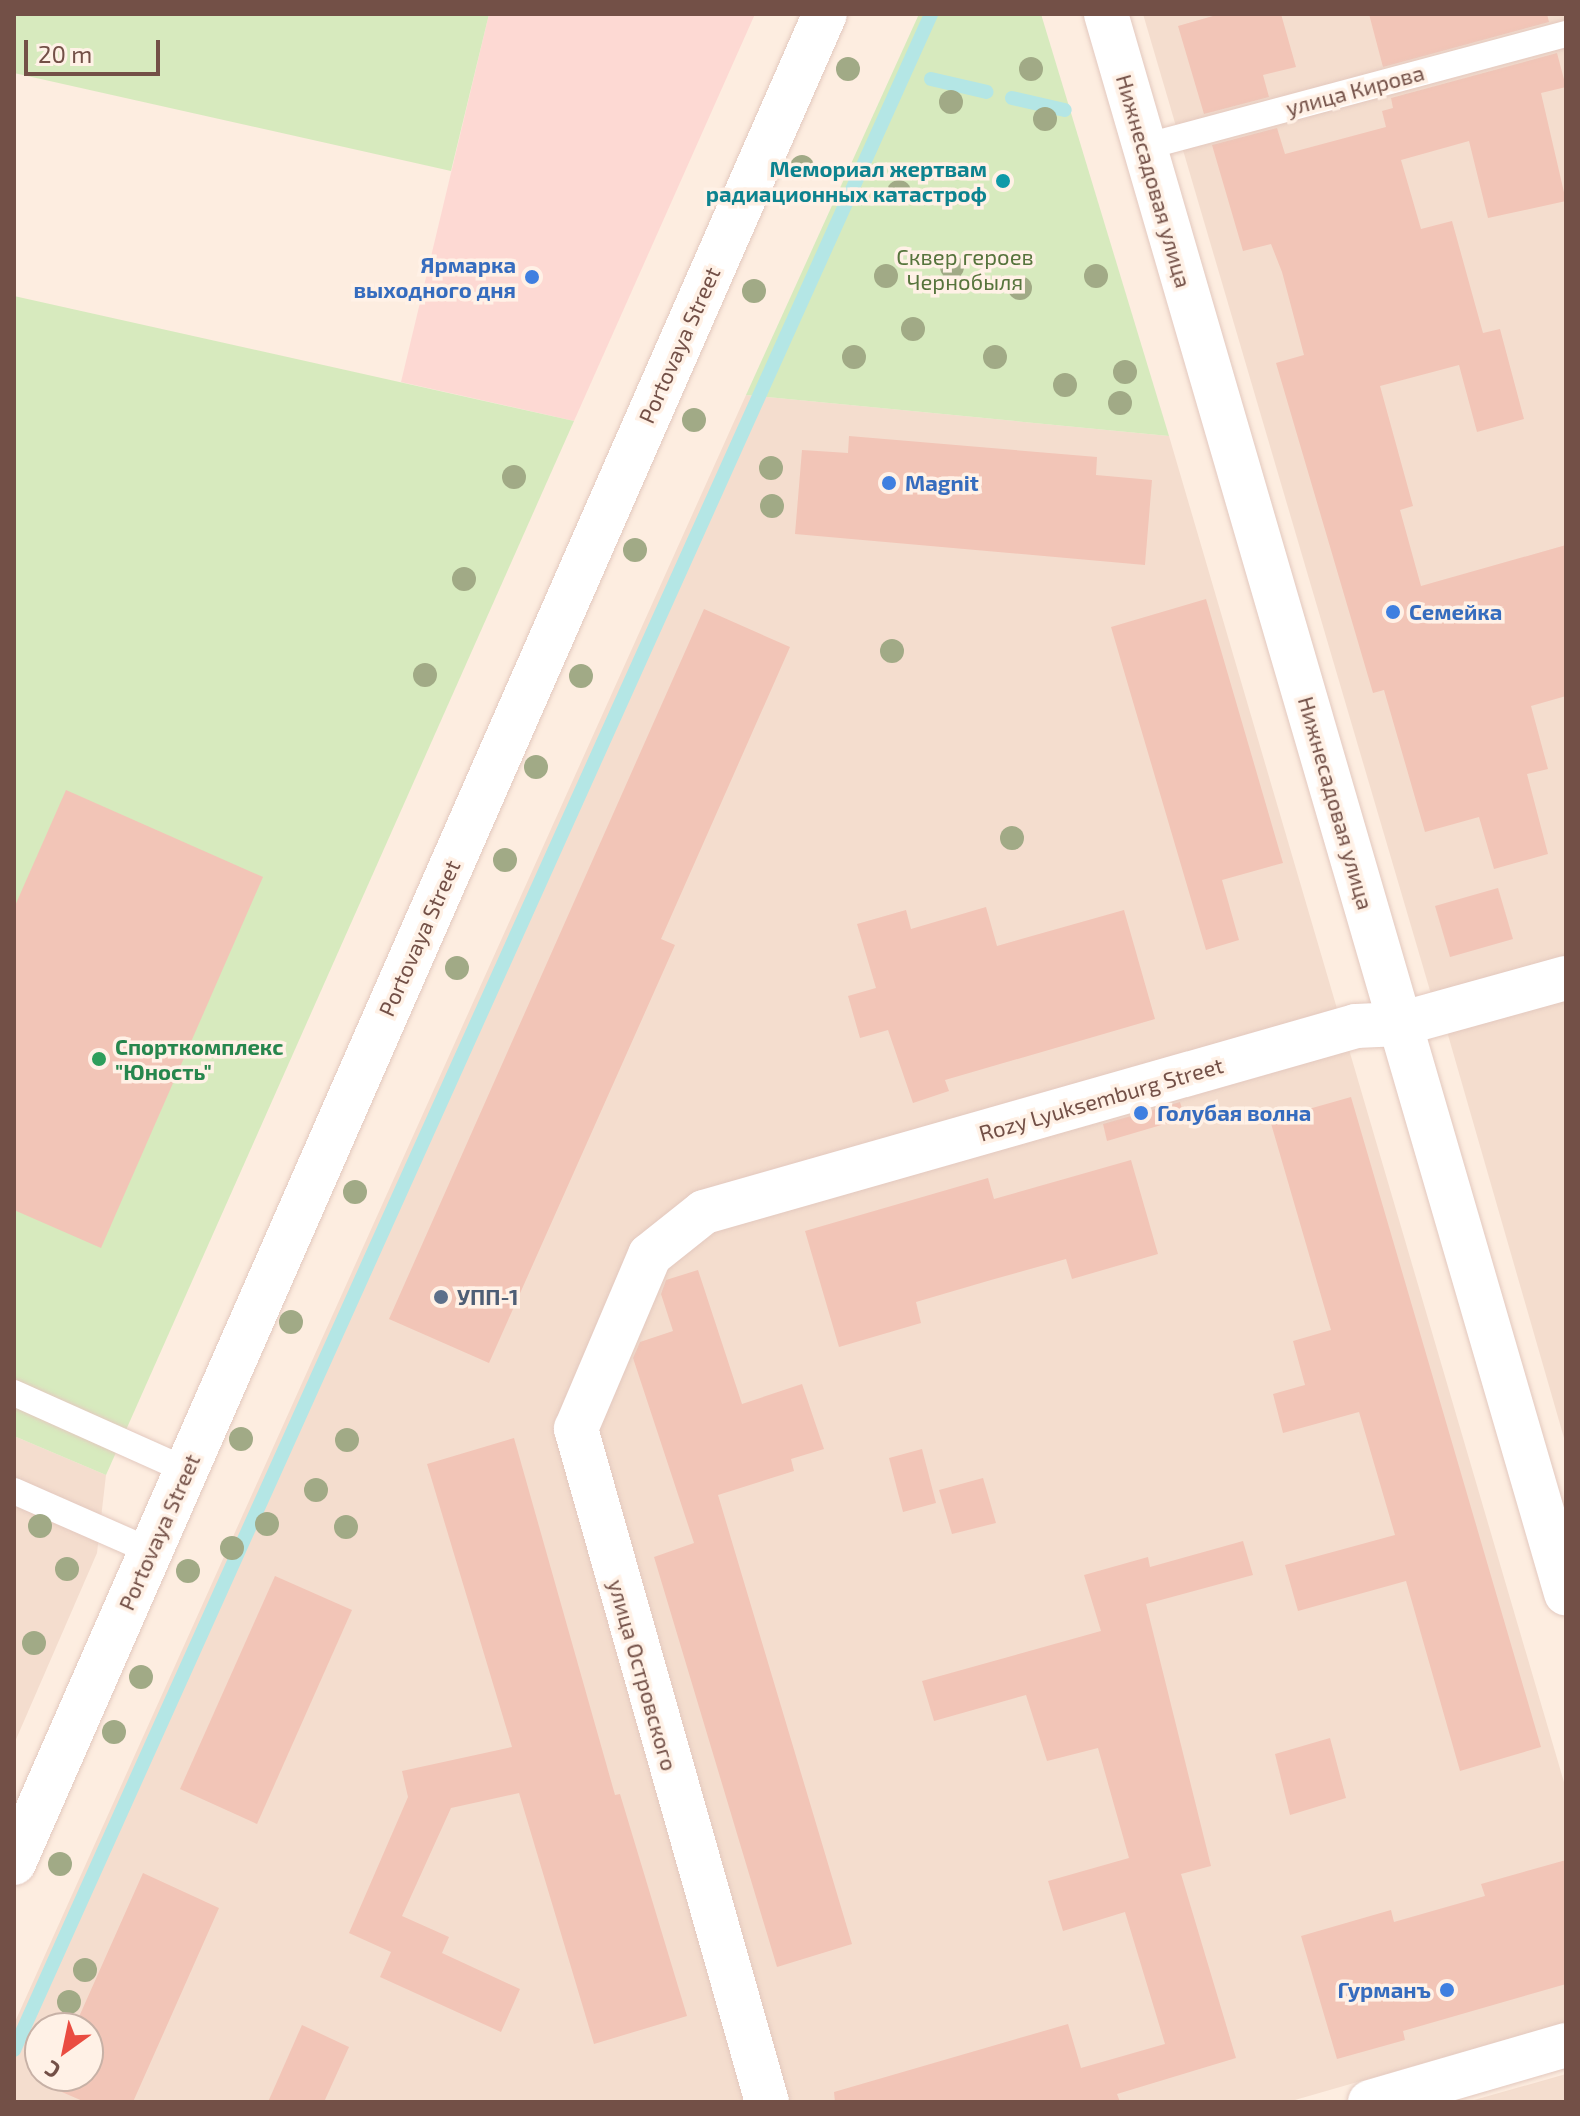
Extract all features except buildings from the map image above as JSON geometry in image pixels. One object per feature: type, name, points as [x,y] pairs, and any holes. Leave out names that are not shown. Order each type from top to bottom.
[{"type":"street","name":"Portovaya Street","points":[[14,1863],[825,14]]},
{"type":"street","name":"Нижнесадовая улица","points":[[1106,14],[1566,1593]]},
{"type":"street","name":"Rozy Lyuksemburg Street","points":[[650,1255],[704,1212],[1356,1026],[1400,1024],[1566,978]]},
{"type":"street","name":"улица Островского","points":[[650,1255],[576,1429],[767,2102]]},
{"type":"street","points":[[1370,2102],[1566,2045]]},
{"type":"lane","name":"улица Кирова","points":[[1144,147],[1566,34]]},
{"type":"lane","points":[[14,1393],[186,1470]]},
{"type":"lane","points":[[14,1491],[151,1551]]},
{"type":"shaded area","name":"Ярмарка выходного дня","points":[[489,14],[755,14],[574,421],[401,382]]},
{"type":"shaded area","points":[[1143,14],[1566,14],[1566,958],[1431,994]]},
{"type":"shaded area","points":[[746,395],[1169,436],[1566,1789],[1566,2022],[1288,2102],[14,2102],[14,2024]]},
{"type":"shaded area","points":[[1566,995],[1566,1445],[1446,1028]]},
{"type":"shaded area","points":[[14,1436],[106,1475],[97,1553],[14,1744]]},
{"type":"shaded area","points":[[1566,2074],[1566,2102],[1467,2102]]},
{"type":"green space","points":[[14,14],[489,14],[451,171],[14,73]]},
{"type":"green space","name":"Сквер героев Чернобыля","points":[[919,14],[1041,14],[1169,436],[746,395]]},
{"type":"green space","points":[[14,296],[574,421],[106,1475],[14,1436]]},
{"type":"waterway","points":[[14,2050],[931,14]]},
{"type":"waterway","points":[[931,79],[987,92]]},
{"type":"waterway","points":[[1012,98],[1065,110]]},
{"type":"place","name":"Мемориал жертвам радиационных катастроф","points":[[1003,181]]},
{"type":"place","name":"Ярмарка выходного дня","points":[[532,277]]},
{"type":"place","name":"Magnit","points":[[889,483]]},
{"type":"place","name":"Семейка","points":[[1393,612]]},
{"type":"place","name":"Спорткомплекс \"Юность\"","points":[[99,1059]]},
{"type":"place","name":"Голубая волна","points":[[1141,1113]]},
{"type":"place","name":"УПП-1","points":[[441,1297]]},
{"type":"place","name":"Гурманъ","points":[[1447,1990]]}]
